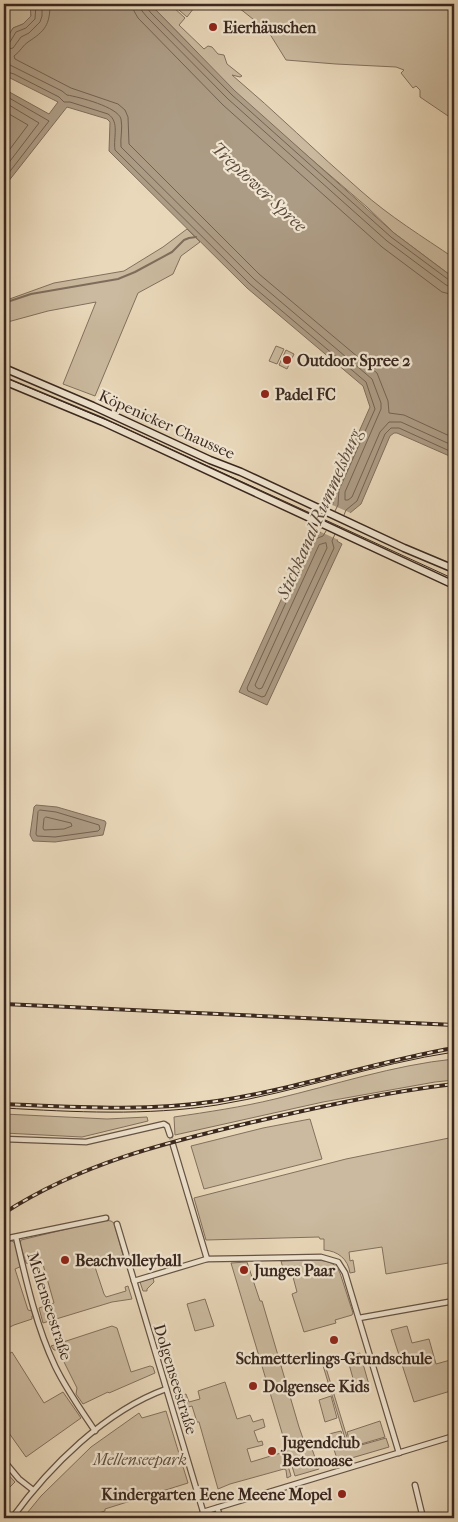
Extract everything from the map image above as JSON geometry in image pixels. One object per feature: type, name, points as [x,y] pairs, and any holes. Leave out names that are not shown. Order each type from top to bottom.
[{"type":"main road","name":"Köpenicker Chaussee","points":[[4,368],[241,472],[454,570]]},
{"type":"main road","name":"Köpenicker Chaussee","points":[[4,381],[103,422],[454,585]]},
{"type":"street","points":[[4,1139],[86,1142],[164,1124],[167,1126],[170,1135]]},
{"type":"street","points":[[173,1145],[206,1259]]},
{"type":"street","points":[[4,1239],[106,1218]]},
{"type":"street","name":"Dolgenseestraße","points":[[117,1224],[205,1518]]},
{"type":"street","name":"Mellenseestraße","points":[[16,1237],[34,1307],[54,1365],[69,1392],[95,1431]]},
{"type":"street","points":[[134,1282],[206,1259],[321,1257],[330,1258],[338,1262],[345,1273],[400,1453]]},
{"type":"street","points":[[358,1318],[454,1301]]},
{"type":"street","points":[[12,1518],[33,1490],[65,1457],[95,1431],[126,1409],[152,1394],[166,1389]]},
{"type":"street","points":[[203,1512],[454,1436]]},
{"type":"street","points":[[4,1461],[33,1490]]},
{"type":"street","points":[[415,1485],[423,1518]]},
{"type":"street","points":[[217,1508],[220,1518]]},
{"type":"green space","points":[[4,4],[30,4],[31,16],[23,24],[13,28],[7,39],[4,38]]},
{"type":"green space","points":[[150,4],[171,4],[185,18],[179,25],[204,49],[208,46],[212,47],[218,54],[224,55],[227,64],[242,76],[232,75],[345,177],[383,209],[454,258],[454,278],[394,233],[367,207],[197,61],[197,52]]},
{"type":"green space","points":[[172,4],[197,4],[187,17]]},
{"type":"green space","points":[[234,4],[454,4],[454,120],[420,97],[420,90],[416,86],[413,88],[401,73],[404,70],[396,67],[286,60],[268,31]]},
{"type":"green space","points":[[187,229],[200,242],[181,256],[173,274],[138,293],[95,396],[63,384],[96,302],[48,311],[4,323],[4,301],[54,283],[124,271],[163,247]]},
{"type":"green space","points":[[276,346],[284,349],[277,364],[269,361]]},
{"type":"green space","name":"Outdoor Spree 2","points":[[286,350],[294,354],[287,369],[279,365]]},
{"type":"green space","points":[[454,1059],[454,1080],[323,1102],[175,1135],[174,1117],[250,1104],[409,1066]]},
{"type":"green space","points":[[4,1114],[107,1119],[147,1117],[148,1121],[82,1137],[4,1133]]},
{"type":"green space","points":[[310,1119],[322,1159],[204,1189],[191,1146],[263,1128]]},
{"type":"green space","points":[[454,1137],[454,1262],[386,1274],[382,1247],[349,1252],[350,1261],[353,1260],[355,1272],[350,1273],[345,1260],[334,1252],[324,1250],[324,1239],[319,1237],[206,1240],[194,1198],[346,1159]]},
{"type":"green space","points":[[104,1220],[114,1223],[123,1255],[94,1264],[104,1294],[106,1297],[126,1291],[125,1287],[128,1286],[132,1299],[112,1302],[43,1323],[39,1308],[54,1303],[42,1261],[26,1263],[20,1244],[21,1240]]},
{"type":"green space","points":[[12,1241],[15,1243],[22,1266],[15,1269],[28,1310],[32,1311],[34,1315],[32,1319],[4,1330],[4,1243]]},
{"type":"green space","points":[[281,1261],[327,1261],[335,1265],[339,1270],[353,1313],[352,1315],[335,1320],[336,1323],[304,1332],[292,1294],[297,1292],[293,1277],[285,1275]]},
{"type":"green space","points":[[247,1262],[260,1301],[262,1301],[299,1427],[306,1447],[311,1446],[319,1469],[295,1476],[231,1263]]},
{"type":"green space","points":[[153,1278],[154,1282],[147,1291],[143,1291],[140,1282]]},
{"type":"green space","points":[[205,1299],[214,1326],[195,1331],[187,1304]]},
{"type":"green space","points":[[112,1326],[117,1328],[131,1372],[150,1366],[153,1367],[155,1373],[83,1404],[76,1394],[77,1388],[58,1350],[54,1350],[51,1346]]},
{"type":"green space","points":[[407,1326],[412,1343],[429,1339],[436,1364],[454,1359],[454,1390],[414,1402],[391,1330]]},
{"type":"green space","points":[[12,1352],[44,1403],[63,1392],[81,1418],[26,1457],[4,1426],[4,1357]]},
{"type":"green space","points":[[360,1353],[369,1385],[356,1389],[347,1357]]},
{"type":"green space","points":[[323,1358],[350,1447],[348,1448],[321,1359]]},
{"type":"green space","points":[[225,1382],[237,1419],[250,1415],[253,1422],[263,1419],[265,1427],[254,1431],[258,1442],[262,1441],[263,1445],[247,1449],[251,1462],[284,1452],[291,1476],[287,1478],[286,1470],[284,1469],[218,1489],[199,1422],[197,1422],[192,1406],[181,1409],[177,1397],[186,1394],[189,1402],[200,1399],[198,1391]]},
{"type":"green space","points":[[331,1396],[337,1418],[325,1422],[319,1400]]},
{"type":"green space","name":"Mellenseepark","points":[[166,1411],[188,1483],[82,1518],[23,1518],[41,1496],[91,1447],[139,1413],[142,1418]]},
{"type":"green space","points":[[380,1421],[385,1437],[351,1447],[347,1432]]},
{"type":"green space","points":[[341,1431],[347,1449],[386,1438],[389,1447],[338,1462],[329,1434]]},
{"type":"green space","points":[[4,1470],[15,1482],[4,1493]]},
{"type":"water","name":"Treptower Spree","points":[[30,4],[150,4],[235,91],[394,233],[454,278],[454,458],[397,433],[390,436],[361,504],[350,513],[337,541],[342,544],[267,705],[239,692],[313,530],[320,533],[333,504],[333,490],[370,407],[363,386],[247,288],[109,151],[110,122],[107,119],[67,107],[4,187],[4,89],[49,114],[58,102],[4,75],[4,38],[7,38],[13,28],[23,24],[31,16]]},
{"type":"water","points":[[36,805],[57,807],[105,821],[103,835],[55,842],[33,841],[30,835],[34,807]]},
{"type":"pier","points":[[330,504],[353,514],[340,540],[343,542],[312,528],[318,530]]},
{"type":"waterway","points":[[4,303],[31,294],[118,279],[172,252],[184,240],[196,237]]},
{"type":"tunnel","points":[[170,1135],[173,1145]]},
{"type":"tram line","points":[[4,377],[116,424],[454,579]]},
{"type":"tram line","points":[[4,1108],[137,1112],[217,1105],[277,1093],[424,1057],[454,1052]]},
{"type":"railway","points":[[4,1004],[454,1025]]},
{"type":"railway","points":[[4,1104],[137,1108],[217,1101],[277,1090],[394,1060],[454,1048]]},
{"type":"railway","points":[[4,1213],[63,1181],[124,1157],[156,1147],[328,1105],[454,1084]]},
{"type":"place","name":"Eierhäuschen","points":[[213,27]]},
{"type":"place","name":"Outdoor Spree 2","points":[[287,360]]},
{"type":"place","name":"Padel FC","points":[[265,394]]},
{"type":"place","name":"Beachvolleyball","points":[[65,1260]]},
{"type":"place","name":"Junges Paar","points":[[244,1270]]},
{"type":"place","name":"Schmetterlings-Grundschule","points":[[334,1340]]},
{"type":"place","name":"Dolgensee Kids","points":[[253,1386]]},
{"type":"place","name":"Jugendclub Betonoase","points":[[272,1451]]},
{"type":"place","name":"Kindergarten Eene Meene Mopel","points":[[342,1494]]},
{"type":"water label","name":"Stichkanal Rummelsburg","points":[[319,514]]}]
